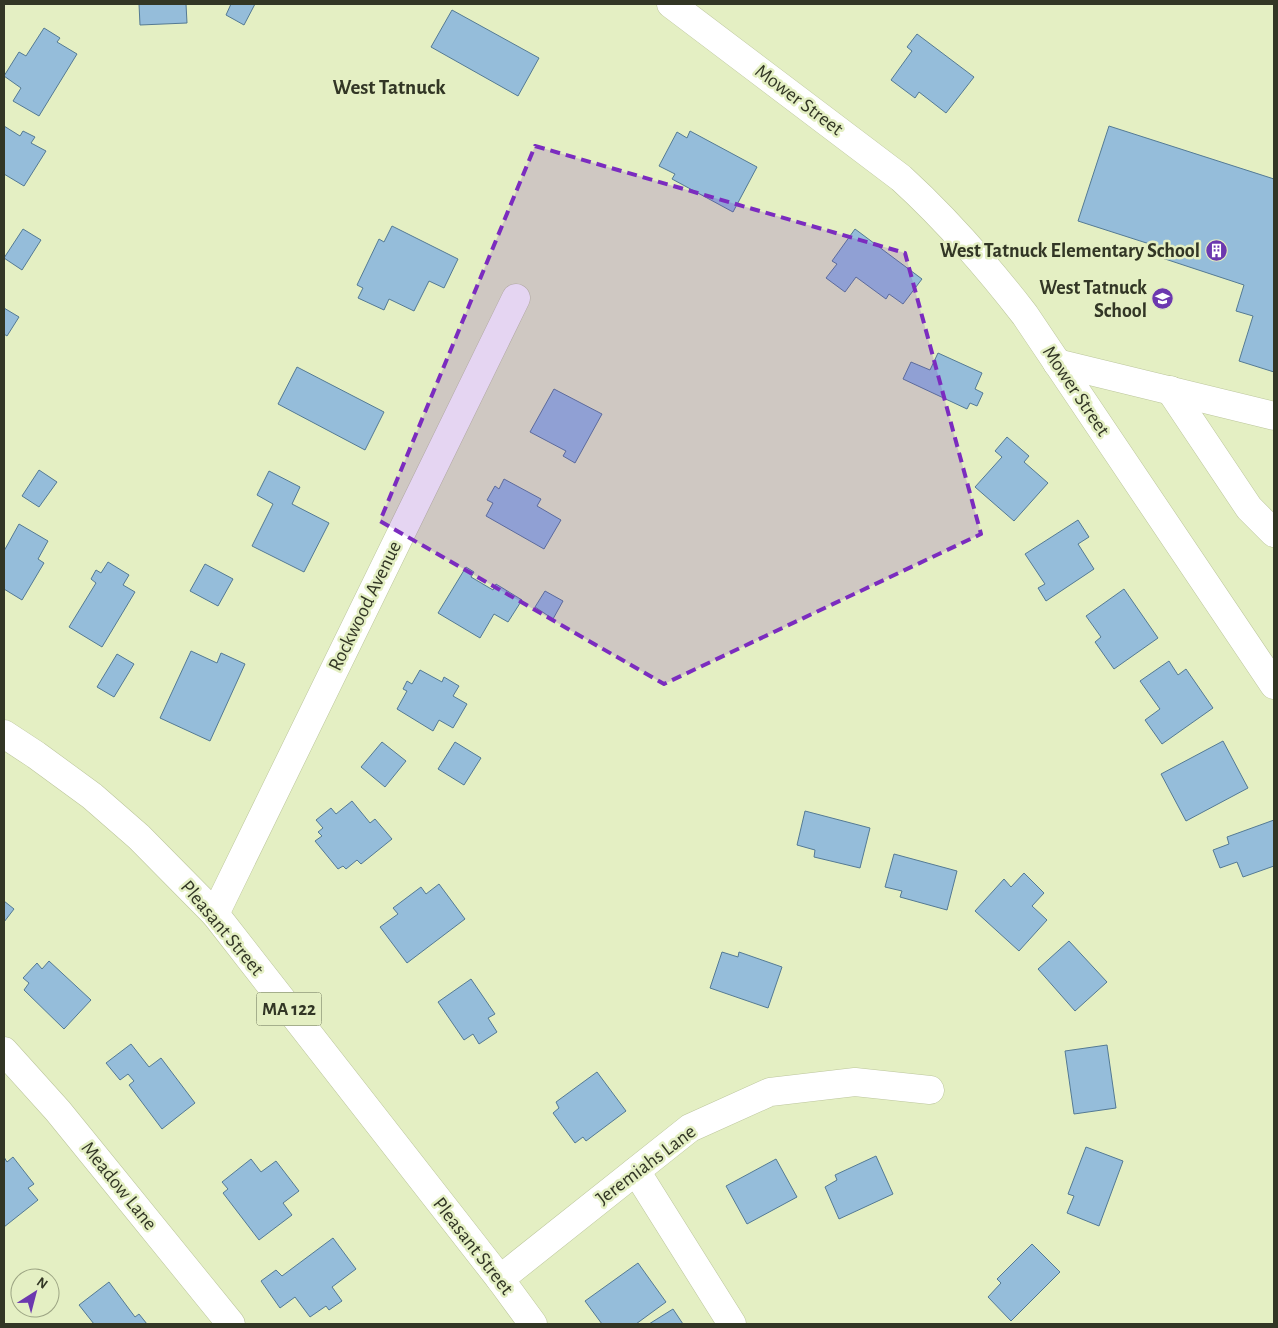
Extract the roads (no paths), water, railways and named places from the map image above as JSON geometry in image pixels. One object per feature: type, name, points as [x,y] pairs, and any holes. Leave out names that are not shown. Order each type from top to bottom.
[{"type":"street","name":"Mower Street","points":[[672,4],[902,178],[932,206],[991,272],[1057,363],[1274,685]]},
{"type":"street","name":"Rockwood Avenue","points":[[215,914],[516,298]]},
{"type":"street","points":[[1057,363],[1274,416]]},
{"type":"street","points":[[1170,390],[1249,508],[1274,533]]},
{"type":"street","name":"Pleasant Street","points":[[4,734],[36,755],[105,808],[139,837],[215,914],[500,1279],[533,1324]]},
{"type":"street","name":"Meadow Lane","points":[[4,1051],[58,1111],[231,1324]]},
{"type":"street","name":"Jeremiahs Lane","points":[[500,1279],[690,1128],[770,1092],[855,1082],[930,1090]]},
{"type":"street","points":[[636,1171],[732,1324]]},
{"type":"place","name":"West Tatnuck Elementary School","points":[[1216,251]]},
{"type":"place","name":"West Tatnuck School","points":[[1163,299]]},
{"type":"district","name":"West Tatnuck","points":[[389,87]]}]
